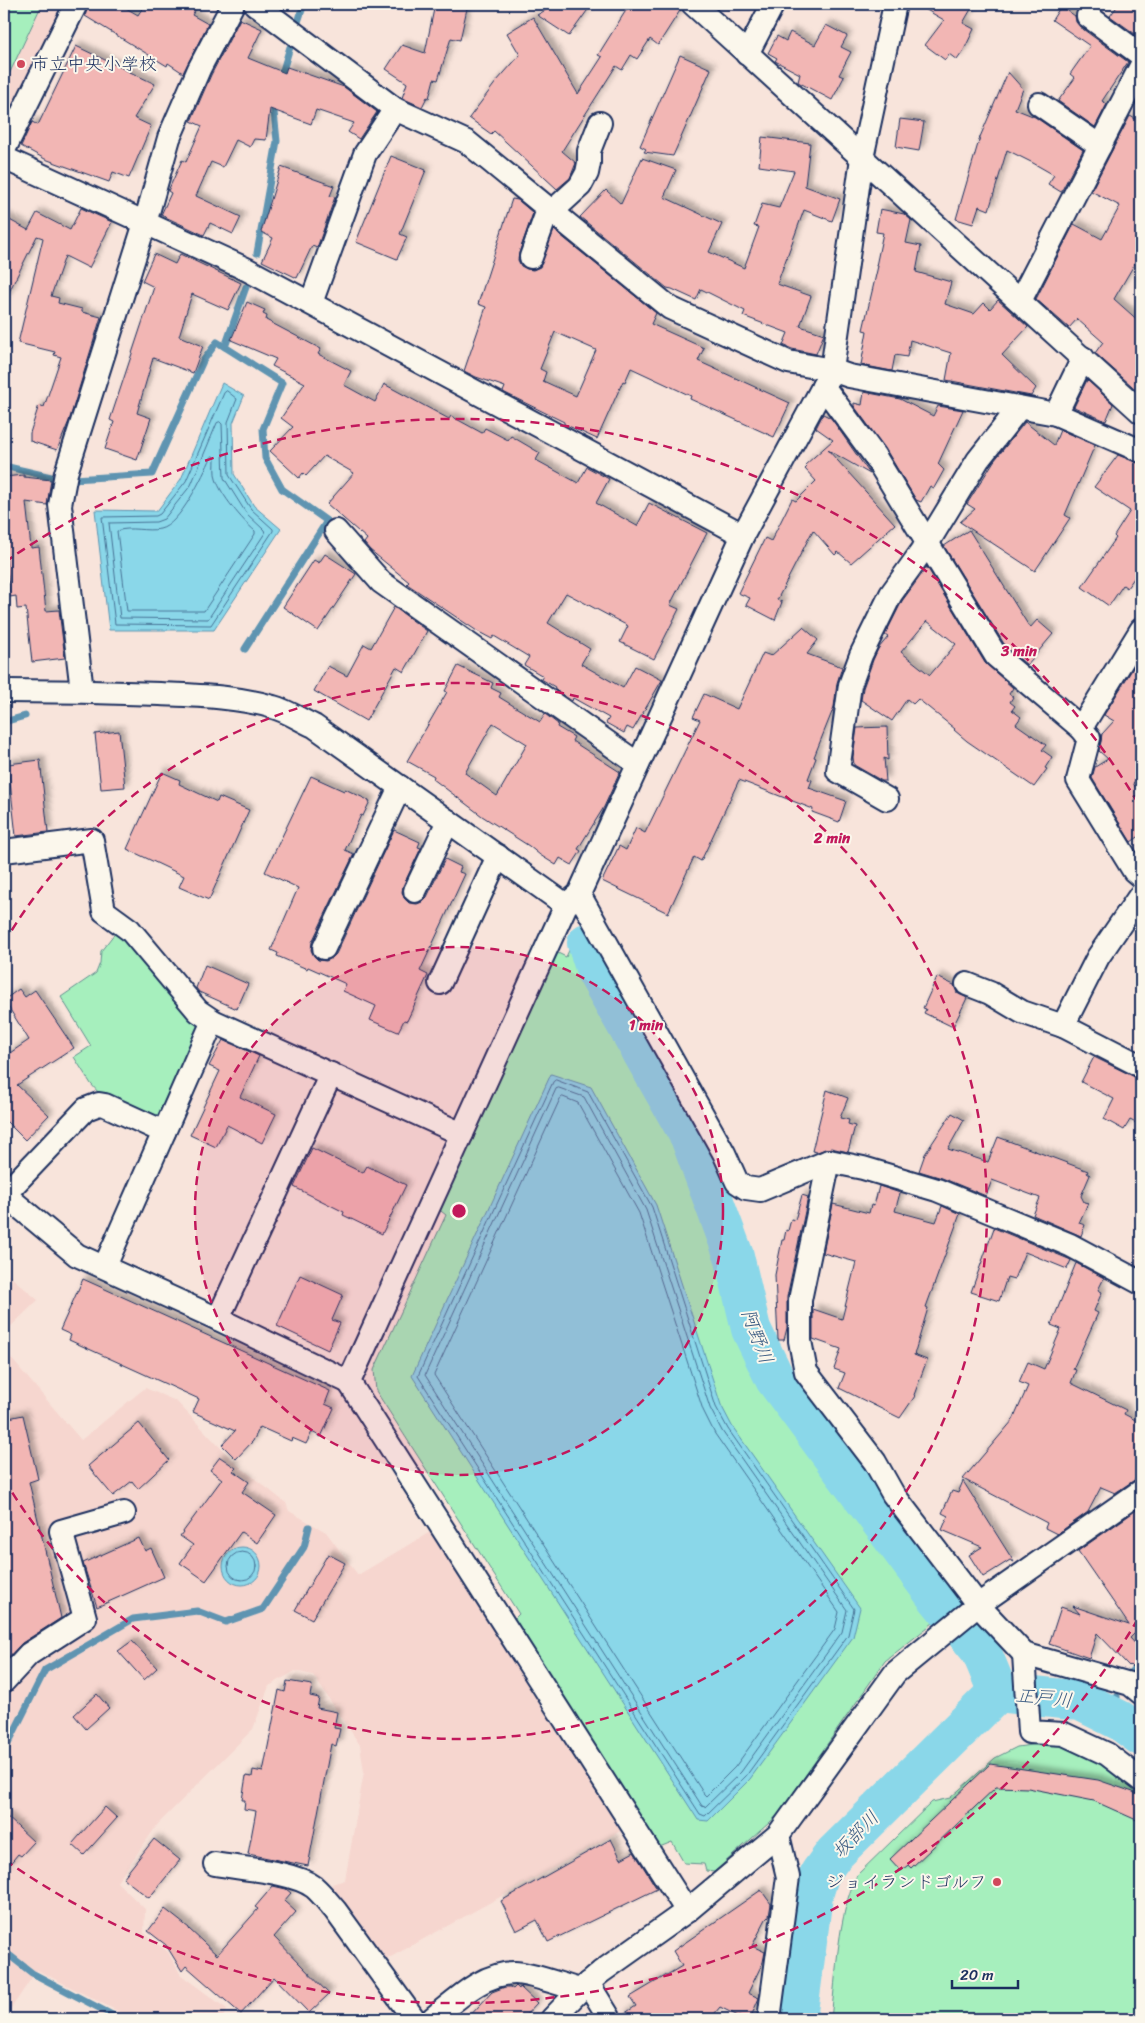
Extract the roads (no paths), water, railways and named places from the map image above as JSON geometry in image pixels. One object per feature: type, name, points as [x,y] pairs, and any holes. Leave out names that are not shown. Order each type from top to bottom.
[{"type":"street","points":[[4,150],[76,4]]},
{"type":"street","points":[[82,691],[60,505],[66,473],[145,223],[169,138],[199,69],[233,4]]},
{"type":"street","points":[[255,4],[395,109],[467,142],[554,211],[670,308],[788,362],[828,378],[849,376],[1056,414],[1141,451]]},
{"type":"street","points":[[693,4],[1141,412]]},
{"type":"street","points":[[747,54],[773,4]]},
{"type":"street","points":[[349,1382],[462,1134],[572,899],[638,764],[743,535],[828,378],[862,158],[895,4]]},
{"type":"street","points":[[1088,16],[1141,55]]},
{"type":"street","points":[[1020,301],[1141,66]]},
{"type":"street","points":[[1039,104],[1100,146]]},
{"type":"street","points":[[311,304],[365,154],[395,109]]},
{"type":"street","points":[[532,257],[545,218],[580,186],[589,163],[589,151],[600,123]]},
{"type":"street","points":[[4,158],[246,269],[743,535]]},
{"type":"street","points":[[1056,414],[1083,358]]},
{"type":"street","points":[[828,378],[996,656],[1081,728],[1089,738],[1078,780],[1139,869]]},
{"type":"street","points":[[887,799],[838,771],[850,685],[865,647],[891,594],[927,544],[978,460],[1019,408]]},
{"type":"street","points":[[336,531],[381,582],[638,764]]},
{"type":"street","points":[[1081,728],[1141,630]]},
{"type":"street","points":[[4,691],[82,691],[207,696],[240,699],[293,714],[314,726],[498,856],[572,899],[724,1153],[737,1182],[746,1188],[760,1190],[829,1161],[863,1168],[937,1190],[1070,1245],[1141,1283]]},
{"type":"street","points":[[324,948],[400,787]]},
{"type":"street","points":[[415,891],[448,821]]},
{"type":"street","points":[[4,851],[92,840],[104,911],[130,930],[198,1011],[214,1022],[462,1134]]},
{"type":"street","points":[[440,983],[498,856]]},
{"type":"street","points":[[1063,1026],[1098,957],[1141,894]]},
{"type":"street","points":[[967,984],[990,993],[1022,1012],[1063,1026],[1141,1066]]},
{"type":"street","points":[[105,1266],[214,1022]]},
{"type":"street","points":[[218,1319],[331,1074]]},
{"type":"street","points":[[164,1132],[105,1104],[92,1106],[4,1195],[77,1255],[105,1266],[349,1382],[687,1911]]},
{"type":"street","points":[[829,1161],[800,1300],[800,1341],[806,1372],[875,1462],[892,1494],[976,1607],[1024,1654],[1138,1684]]},
{"type":"street","points":[[552,2019],[584,1986],[687,1911],[778,1835],[895,1673],[976,1607],[1141,1491]]},
{"type":"street","points":[[4,1681],[29,1654],[85,1618],[61,1530],[124,1513]]},
{"type":"street","points":[[1024,1654],[1029,1732],[1064,1734],[1107,1754],[1141,1780]]},
{"type":"street","points":[[769,2019],[788,1877],[778,1835]]},
{"type":"street","points":[[215,1864],[287,1876],[301,1880],[313,1887],[323,1895],[335,1910],[414,2019]]},
{"type":"street","points":[[432,2019],[474,1986],[495,1976],[517,1973],[584,1986],[610,2019]]},
{"type":"water","points":[[222,383],[244,396],[233,423],[234,474],[254,506],[281,529],[214,630],[109,630],[95,510],[157,511],[181,479]]},
{"type":"water","points":[[551,1074],[591,1087],[656,1205],[721,1405],[732,1426],[860,1608],[853,1637],[750,1779],[708,1821],[698,1820],[412,1376]]},
{"type":"water","points":[[242,1547],[255,1553],[261,1566],[255,1579],[242,1585],[229,1579],[223,1566],[229,1553]]},
{"type":"waterway","points":[[296,28],[304,4]]},
{"type":"waterway","points":[[280,80],[290,47]]},
{"type":"waterway","points":[[257,253],[277,141],[274,112],[276,102]]},
{"type":"waterway","points":[[245,649],[327,521],[282,489],[265,458],[263,429],[282,383],[225,347],[246,287]]},
{"type":"waterway","points":[[74,479],[152,474],[203,361],[217,342],[225,347]]},
{"type":"waterway","points":[[4,466],[51,477]]},
{"type":"waterway","points":[[4,722],[25,716]]},
{"type":"waterway","name":"阿野川","points":[[587,943],[596,971],[690,1137],[734,1256],[751,1329],[775,1379],[936,1596],[981,1651],[998,1692]]},
{"type":"waterway","points":[[4,1752],[45,1670],[133,1619],[197,1611],[226,1622],[263,1609],[304,1547],[309,1527]]},
{"type":"waterway","points":[[1131,1672],[1141,1662]]},
{"type":"waterway","name":"正戸川","points":[[998,1692],[1081,1701],[1121,1721],[1141,1736]]},
{"type":"waterway","name":"坂部川","points":[[797,2019],[813,1895],[820,1873],[834,1854],[998,1692]]},
{"type":"waterway","points":[[1107,1714],[1117,1697]]},
{"type":"waterway","points":[[4,1951],[32,1973],[120,2019]]},
{"type":"place","name":"市立中央小学校","points":[[21,64]]},
{"type":"place","name":"ジョイランドゴルフ","points":[[997,1882]]}]
